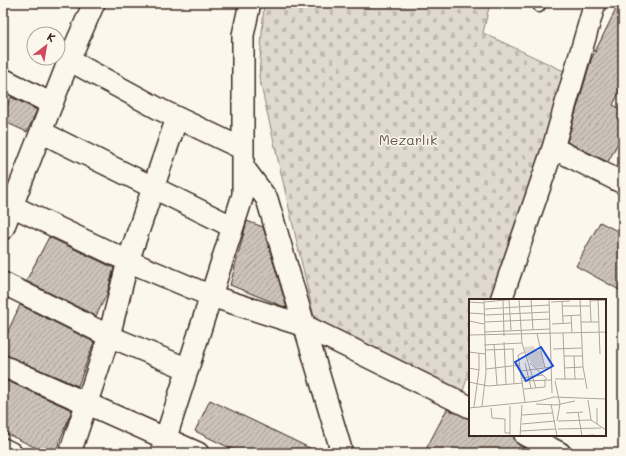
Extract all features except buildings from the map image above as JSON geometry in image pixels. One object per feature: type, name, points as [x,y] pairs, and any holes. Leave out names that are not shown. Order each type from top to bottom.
[{"type":"street","points":[[3,229],[69,60],[94,3]]},
{"type":"street","points":[[163,445],[243,195],[243,35],[250,3]]},
{"type":"street","points":[[501,299],[553,148],[595,3]]},
{"type":"street","points":[[69,60],[177,118],[243,158],[267,199],[342,453]]},
{"type":"street","points":[[3,80],[52,104]]},
{"type":"street","points":[[70,453],[109,336],[128,261],[177,118]]},
{"type":"street","points":[[41,132],[233,227]]},
{"type":"street","points":[[553,148],[623,183]]},
{"type":"street","points":[[12,206],[128,261],[211,296],[305,326],[469,406]]},
{"type":"street","points":[[3,283],[109,336],[188,368]]},
{"type":"street","points":[[3,366],[87,404],[163,445],[198,453]]},
{"type":"street","points":[[527,436],[560,453]]},
{"type":"street","points":[[3,449],[11,453]]},
{"type":"green space","name":"Mezarlık","points":[[264,3],[490,3],[483,33],[568,73],[493,299],[469,299],[469,372],[463,391],[315,321],[259,77]]}]
